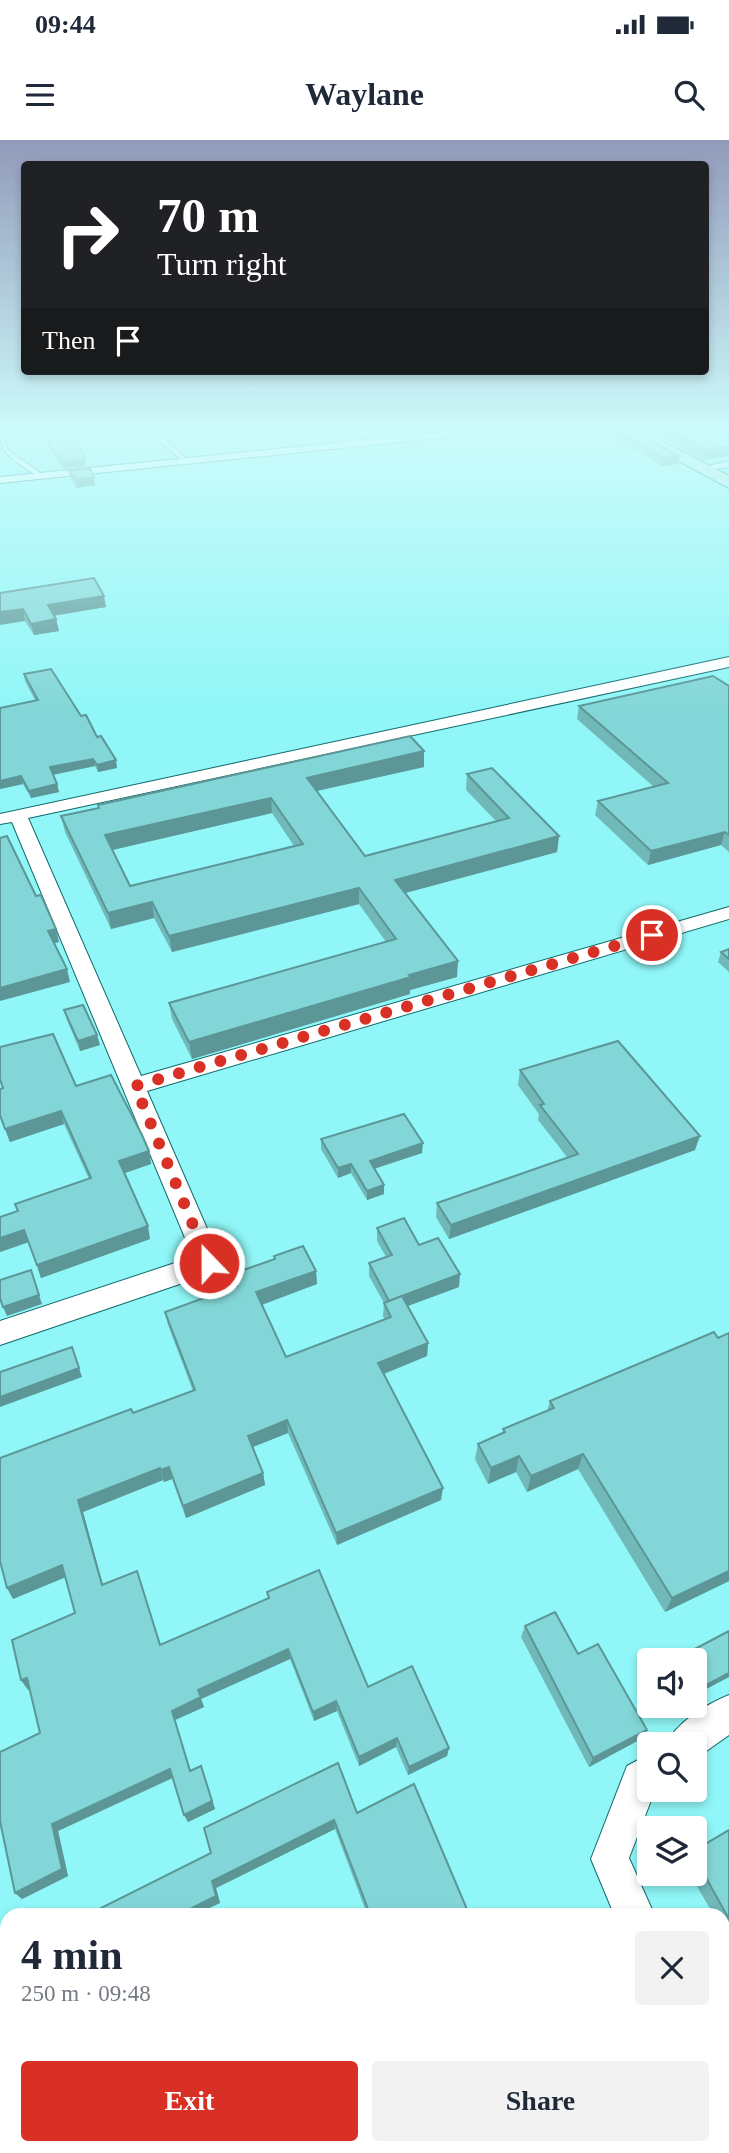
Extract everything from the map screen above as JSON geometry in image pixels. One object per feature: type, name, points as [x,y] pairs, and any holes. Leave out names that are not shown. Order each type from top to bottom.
[{"type":"street","points":[[0,1333],[209,1263],[135,1086],[9,817],[729,662]]},
{"type":"street","points":[[694,669],[712,681]]},
{"type":"street","points":[[135,1086],[729,913]]},
{"type":"street","points":[[702,1732],[729,1713]]},
{"type":"street","points":[[631,1908],[610,1859],[637,1787]]},
{"type":"building","points":[[94,578],[104,596],[48,605],[56,619],[31,624],[23,609],[0,612],[0,593]]},
{"type":"building","points":[[51,669],[81,716],[86,715],[97,737],[101,736],[116,760],[97,765],[93,759],[50,767],[57,784],[29,791],[21,776],[0,781],[0,708],[38,700],[24,674]]},
{"type":"building","points":[[713,676],[729,686],[729,835],[725,832],[651,851],[598,801],[668,783],[579,706]]},
{"type":"building","points":[[410,736],[424,751],[307,778],[365,856],[509,818],[467,774],[492,768],[559,836],[395,880],[458,961],[189,1042],[169,1003],[396,939],[359,888],[169,936],[152,902],[108,913],[61,816],[99,808],[98,805]],"holes":[[[271,798],[303,844],[130,886],[105,835]]]},
{"type":"building","points":[[7,836],[36,896],[41,895],[56,929],[48,931],[67,969],[0,988],[0,838]]},
{"type":"building","points":[[729,949],[729,959],[721,952]]},
{"type":"building","points":[[83,1005],[97,1035],[78,1041],[64,1010]]},
{"type":"building","points":[[53,1034],[76,1086],[111,1075],[142,1135],[149,1151],[119,1161],[148,1226],[37,1265],[24,1230],[0,1238],[0,1217],[18,1211],[15,1204],[91,1178],[61,1111],[5,1129],[0,1115],[0,1089],[3,1088],[0,1079],[0,1047]]},
{"type":"building","points":[[618,1041],[700,1136],[451,1225],[437,1203],[578,1154],[540,1105],[544,1104],[520,1070]]},
{"type":"building","points":[[404,1114],[423,1143],[370,1161],[384,1185],[367,1191],[351,1164],[338,1168],[321,1139]]},
{"type":"building","points":[[404,1218],[419,1245],[438,1238],[460,1274],[389,1301],[369,1263],[392,1255],[377,1228]]},
{"type":"building","points":[[303,1246],[316,1271],[256,1292],[286,1357],[391,1317],[384,1303],[402,1296],[428,1343],[378,1363],[443,1488],[336,1533],[287,1420],[248,1436],[263,1473],[183,1506],[169,1467],[160,1468],[78,1500],[102,1585],[137,1571],[160,1645],[269,1598],[267,1592],[319,1570],[368,1687],[412,1666],[449,1748],[409,1767],[397,1738],[359,1757],[336,1701],[313,1712],[288,1649],[198,1690],[201,1697],[172,1711],[190,1771],[201,1766],[212,1801],[184,1815],[170,1769],[52,1824],[62,1869],[15,1893],[0,1821],[0,1752],[40,1733],[27,1678],[21,1680],[12,1640],[75,1613],[62,1565],[7,1588],[0,1561],[0,1458],[131,1409],[133,1413],[195,1390],[165,1312],[237,1286],[232,1274]]},
{"type":"building","points":[[31,1270],[39,1295],[3,1307],[0,1280]]},
{"type":"building","points":[[714,1332],[718,1338],[729,1333],[729,1571],[672,1598],[583,1454],[531,1476],[519,1456],[491,1468],[478,1444],[505,1432],[503,1429],[554,1408],[550,1401]]},
{"type":"building","points":[[72,1347],[79,1368],[0,1397],[0,1372]]},
{"type":"building","points":[[555,1612],[578,1654],[598,1644],[637,1712],[637,1718],[640,1718],[647,1730],[637,1732],[637,1735],[593,1758],[525,1626]]},
{"type":"building","points":[[729,1631],[729,1673],[707,1685],[707,1648],[697,1648]]},
{"type":"building","points":[[338,1763],[357,1813],[414,1784],[466,1908],[368,1908],[334,1820],[212,1881],[216,1896],[192,1908],[101,1908],[211,1853],[204,1828]]},
{"type":"building","points":[[729,1830],[729,1908],[723,1908],[707,1880],[707,1843]]},
{"type":"route","points":[[209,1263],[135,1086],[652,935]]}]
